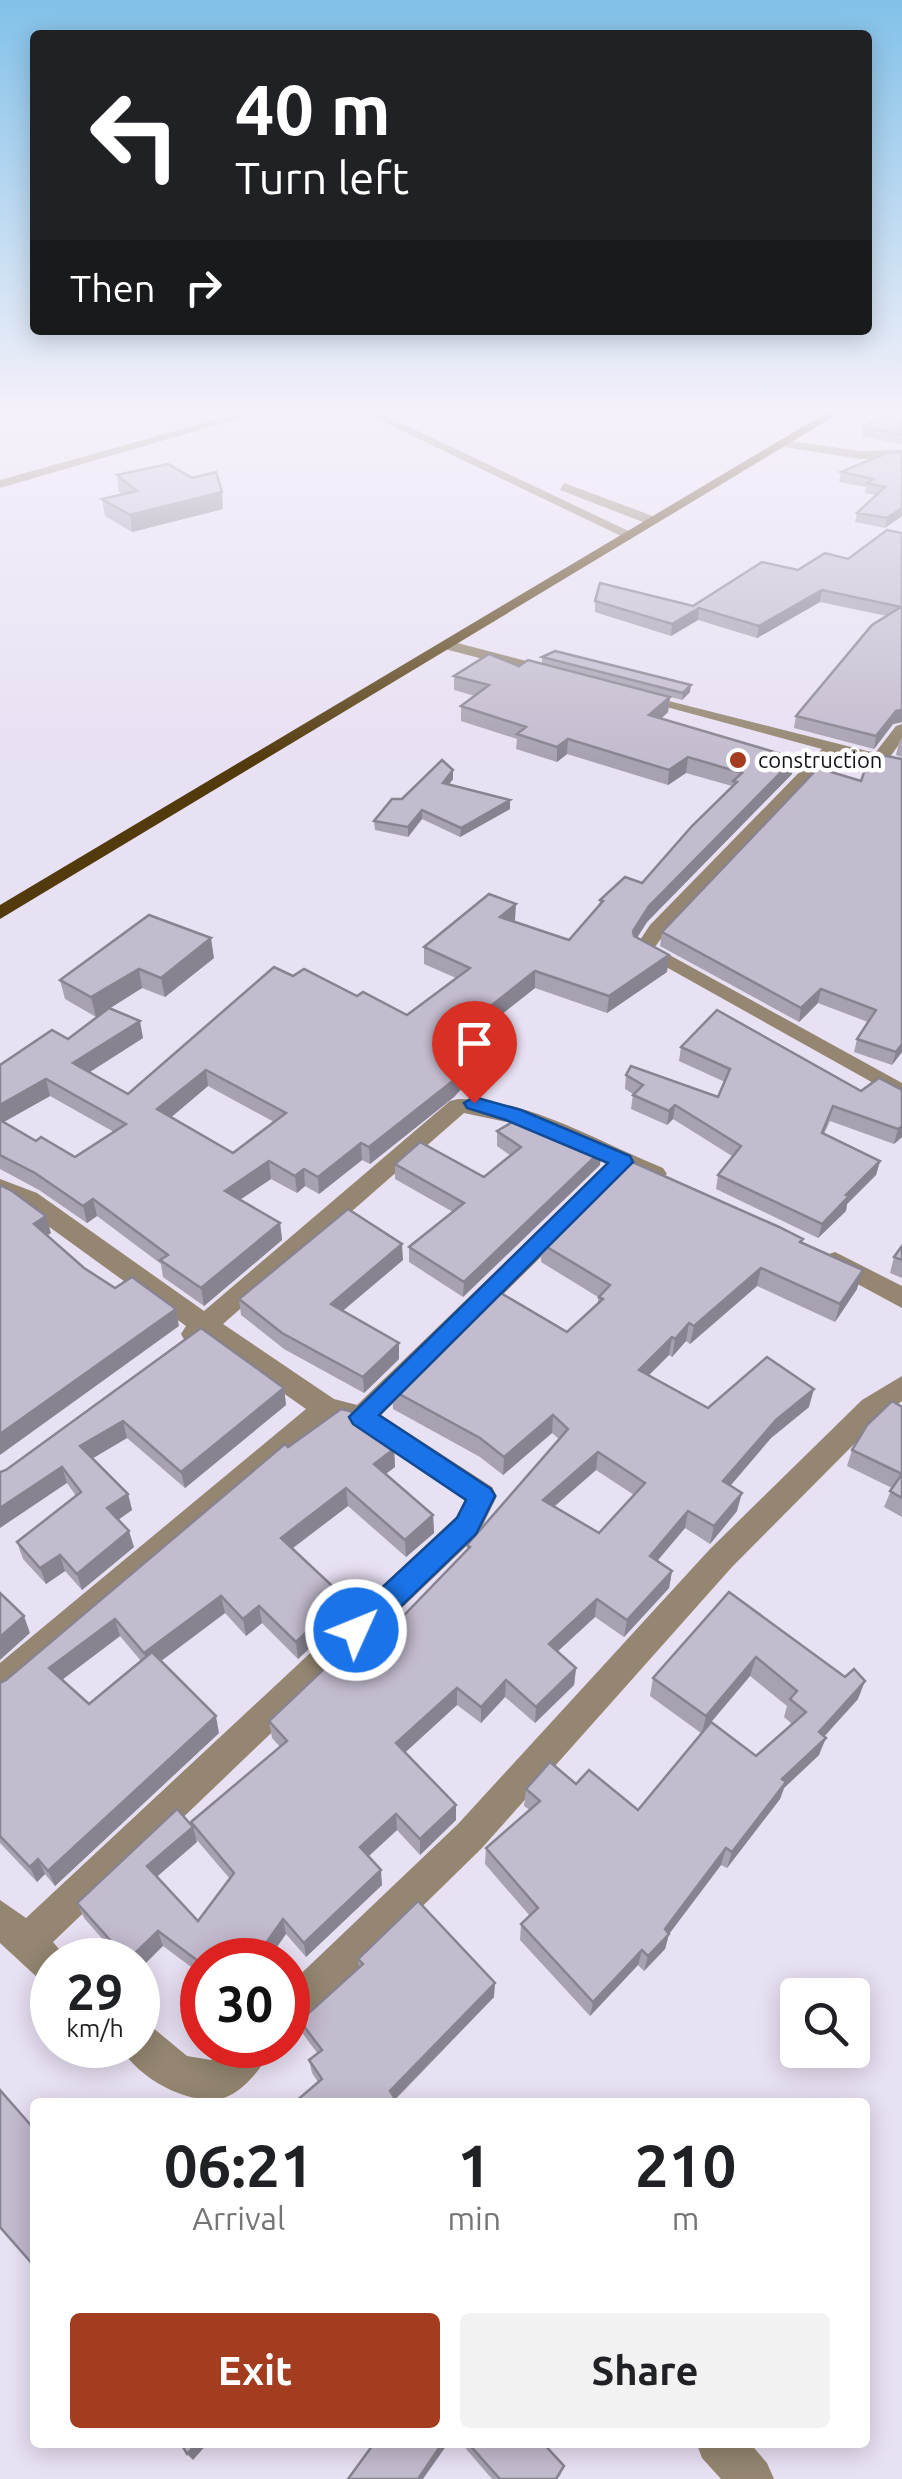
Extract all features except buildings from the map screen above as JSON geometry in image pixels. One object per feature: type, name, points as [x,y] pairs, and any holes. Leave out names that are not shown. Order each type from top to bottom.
[{"type":"main road","points":[[0,913],[636,530]]},
{"type":"street","points":[[619,530],[628,534]]},
{"type":"street","points":[[446,644],[575,678]]},
{"type":"street","points":[[612,688],[902,765]]},
{"type":"street","points":[[880,758],[902,729]]},
{"type":"street","points":[[834,746],[657,930],[644,949],[898,1082]]},
{"type":"street","points":[[174,1349],[458,1106],[474,1103],[514,1115],[684,1186]]},
{"type":"street","points":[[362,1417],[622,1162]]},
{"type":"street","points":[[0,1187],[28,1199],[326,1408],[362,1417],[482,1496],[467,1526],[26,1942]]},
{"type":"street","points":[[816,1252],[902,1298]]},
{"type":"street","points":[[310,1991],[470,1836],[721,1558],[872,1408],[902,1387]]},
{"type":"street","points":[[0,1683],[326,1408]]},
{"type":"street","points":[[160,2061],[193,2079],[219,2080],[231,2068]]},
{"type":"street","points":[[723,2448],[751,2479]]},
{"type":"place","name":"construction","points":[[738,760]]},
{"type":"route","points":[[356,1630],[467,1526],[482,1496],[362,1417],[622,1162],[514,1115],[474,1103]]}]
